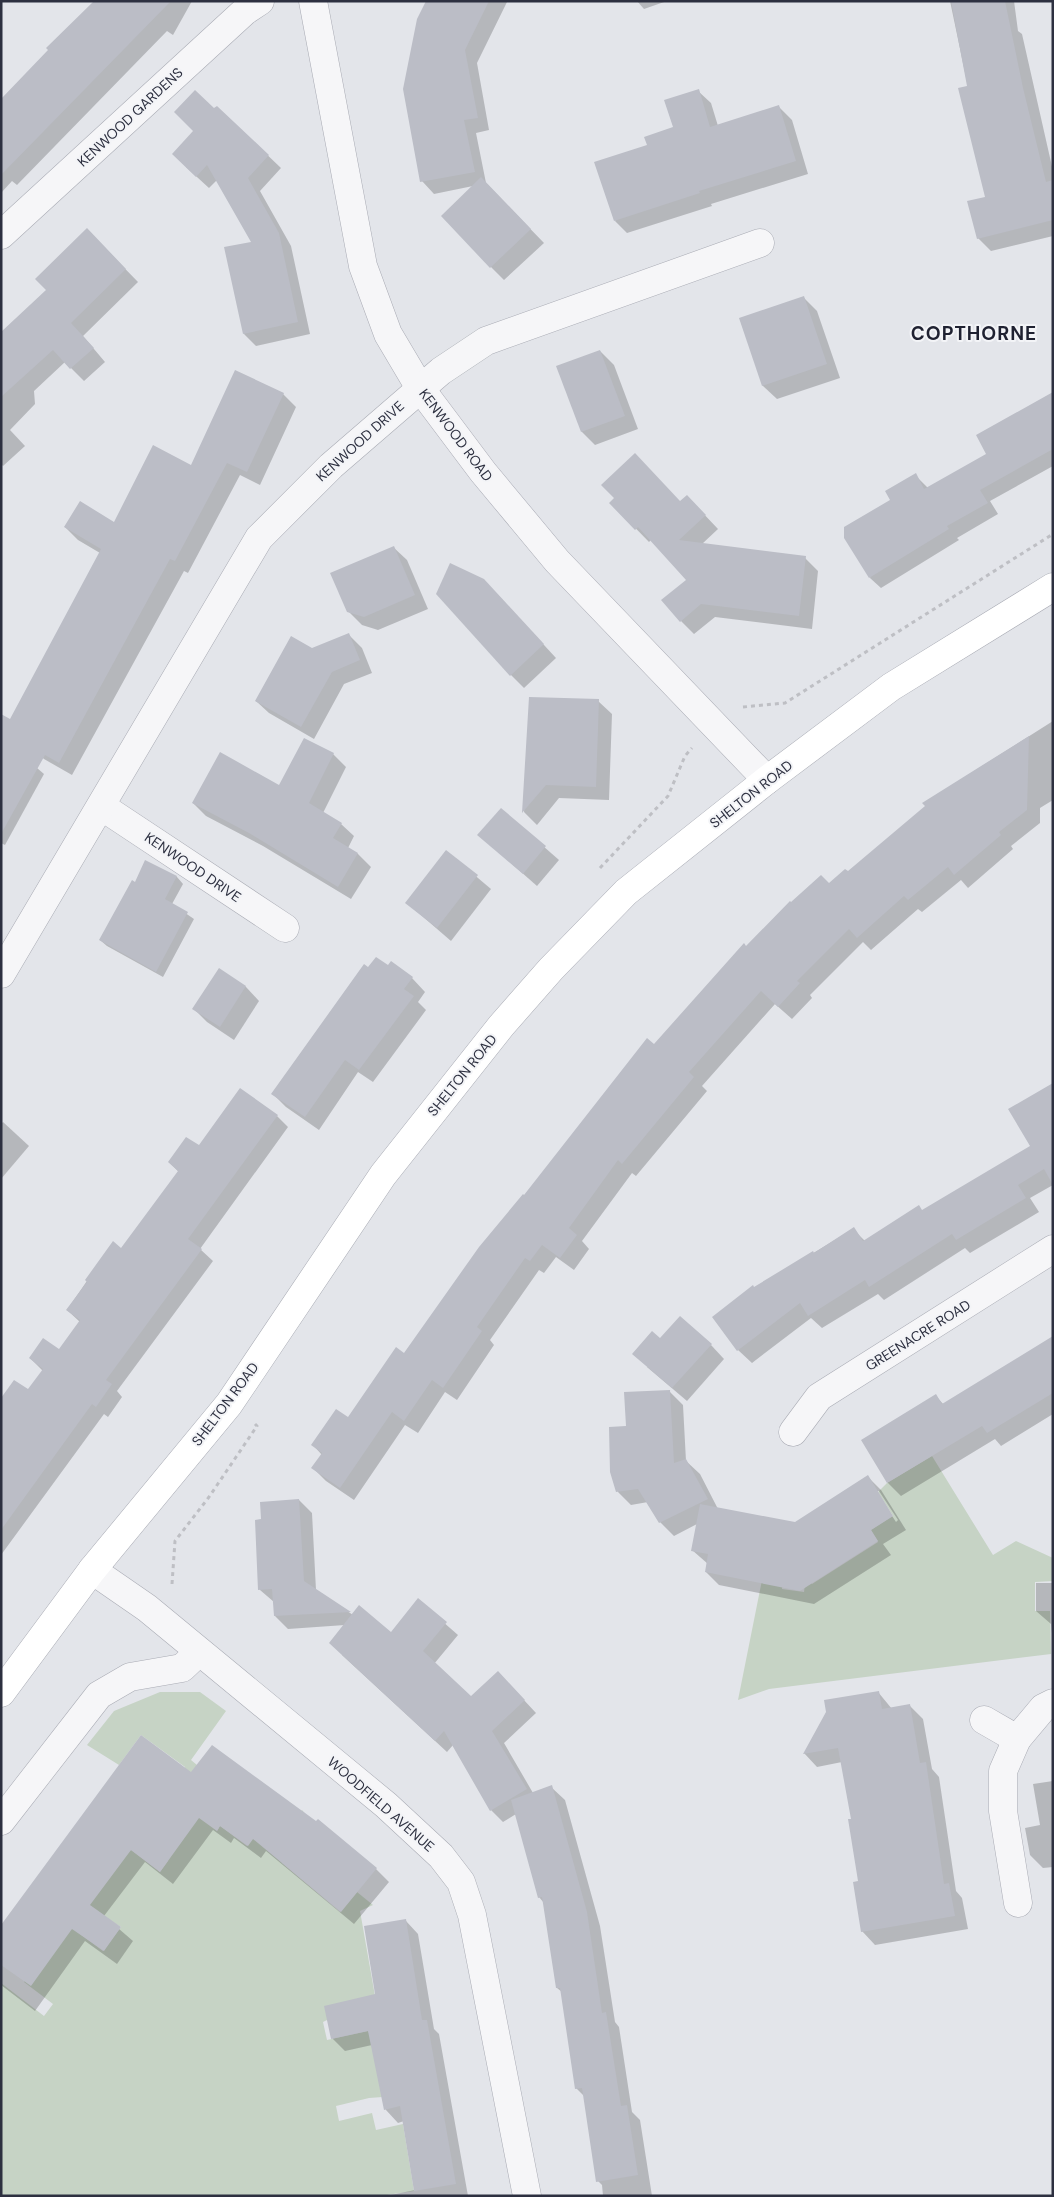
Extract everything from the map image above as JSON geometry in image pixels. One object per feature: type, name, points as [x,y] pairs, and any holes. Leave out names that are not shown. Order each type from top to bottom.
[{"type":"main road","name":"SHELTON ROAD","points":[[1,1693],[92,1570],[229,1404],[383,1175],[501,1026],[550,969],[626,892],[767,780],[891,686],[1053,587]]},
{"type":"street","name":"KENWOOD GARDENS","points":[[1,235],[245,11],[260,1]]},
{"type":"street","name":"KENWOOD ROAD","points":[[313,1],[363,266],[388,334],[420,388],[483,472],[557,561],[767,780]]},
{"type":"street","name":"KENWOOD DRIVE","points":[[1,974],[259,538],[331,466],[420,388],[486,341],[760,243]]},
{"type":"street","name":"KENWOOD DRIVE","points":[[101,806],[285,928]]},
{"type":"street","name":"GREENACRE ROAD","points":[[793,1432],[819,1397],[1053,1249]]},
{"type":"street","name":"WOODFIELD AVENUE","points":[[92,1570],[147,1608],[386,1805],[441,1856],[460,1882],[472,1915],[527,2196]]},
{"type":"street","points":[[1,1820],[99,1695],[130,1677],[182,1668],[199,1652]]},
{"type":"street","points":[[1018,1903],[1003,1811],[1003,1771],[1017,1739],[1043,1708],[1053,1703]]},
{"type":"street","points":[[984,1720],[1017,1739]]},
{"type":"path","points":[[739,707],[785,703],[1053,534]]},
{"type":"path","points":[[175,1588],[170,1582],[175,1541],[246,1443]]},
{"type":"green space","points":[[932,1456],[993,1555],[1016,1541],[1053,1558],[1053,1581],[1035,1582],[1035,1611],[1050,1611],[1051,1654],[769,1689],[738,1700],[769,1545],[783,1579],[782,1589],[804,1592],[806,1576],[812,1584],[878,1542],[871,1530],[893,1516],[878,1492],[887,1483]]},
{"type":"green space","points":[[160,1692],[200,1692],[226,1711],[191,1760],[197,1765],[217,1831],[220,1826],[247,1846],[266,1821],[285,1834],[302,1810],[308,1817],[282,1863],[340,1912],[357,1892],[373,1905],[360,1911],[375,1996],[323,2022],[327,2040],[368,2031],[396,2096],[369,2098],[336,2106],[339,2121],[372,2113],[376,2130],[403,2124],[414,2191],[380,2196],[1,2196],[1,1983],[44,2016],[53,2004],[24,1982],[36,1965],[72,1928],[103,1951],[121,1927],[75,1898],[131,1850],[160,1872],[168,1861],[185,1767],[141,1735],[119,1765],[87,1745],[114,1711]]},
{"type":"building","points":[[94,1],[171,1],[1,175],[1,99],[48,50],[46,48]]},
{"type":"building","points":[[426,1],[489,1],[465,50],[478,118],[464,120],[475,172],[420,182],[403,89],[417,19]]},
{"type":"building","points":[[951,1],[1005,1],[1023,88],[1046,182],[1053,180],[1053,220],[977,239],[967,201],[985,197],[958,88],[967,86]]},
{"type":"building","points":[[699,89],[710,127],[779,105],[796,161],[699,191],[700,193],[614,221],[594,162],[647,145],[644,137],[673,127],[664,100]]},
{"type":"building","points":[[195,90],[214,108],[217,106],[269,155],[248,178],[279,233],[298,322],[243,334],[224,247],[251,242],[207,165],[196,177],[172,154],[193,131],[174,112]]},
{"type":"building","points":[[481,177],[531,229],[490,268],[441,216]]},
{"type":"building","points":[[87,228],[126,269],[71,323],[94,348],[70,369],[53,350],[1,397],[1,332],[46,290],[35,279]]},
{"type":"building","points":[[804,296],[827,364],[762,386],[739,318]]},
{"type":"building","points":[[600,350],[625,416],[581,432],[556,366]]},
{"type":"building","points":[[235,370],[284,393],[247,472],[227,463],[175,561],[170,559],[59,763],[45,755],[1,834],[1,714],[10,719],[101,549],[64,527],[80,501],[114,522],[153,445],[191,465]]},
{"type":"building","points":[[1053,392],[1053,449],[980,490],[988,503],[947,526],[949,529],[869,578],[844,538],[844,527],[890,500],[885,491],[916,473],[924,489],[986,454],[976,435]]},
{"type":"building","points":[[635,453],[680,501],[687,495],[706,515],[679,540],[806,556],[799,616],[701,604],[680,622],[661,600],[686,580],[638,527],[635,530],[609,503],[614,498],[601,485]]},
{"type":"building","points":[[394,546],[415,595],[364,617],[347,612],[330,573]]},
{"type":"building","points":[[450,563],[484,579],[544,644],[510,676],[436,594]]},
{"type":"building","points":[[349,633],[360,660],[332,672],[301,727],[255,701],[291,636],[312,648]]},
{"type":"building","points":[[529,697],[599,699],[596,787],[546,785],[522,813]]},
{"type":"building","points":[[1029,736],[1027,810],[999,832],[1001,835],[954,875],[948,867],[908,900],[904,896],[857,938],[849,929],[797,981],[800,983],[778,1007],[761,991],[689,1072],[694,1077],[622,1164],[618,1160],[569,1228],[577,1235],[560,1258],[542,1245],[530,1261],[525,1258],[477,1327],[482,1331],[443,1388],[432,1380],[404,1421],[392,1412],[340,1488],[311,1468],[322,1453],[311,1445],[336,1409],[348,1417],[396,1347],[404,1353],[479,1247],[524,1195],[647,1038],[654,1044],[744,943],[746,946],[790,901],[821,875],[829,883],[845,869],[848,871],[925,806],[922,803]]},
{"type":"building","points":[[304,738],[334,753],[309,803],[342,823],[333,838],[358,853],[338,887],[249,833],[192,803],[220,752],[279,785]]},
{"type":"building","points":[[501,808],[546,846],[523,874],[477,835]]},
{"type":"building","points":[[446,850],[478,875],[437,928],[405,903]]},
{"type":"building","points":[[145,860],[177,876],[165,899],[188,912],[156,972],[99,940],[132,880],[135,882]]},
{"type":"building","points":[[376,957],[388,965],[391,961],[413,977],[404,989],[414,996],[359,1070],[345,1060],[305,1117],[271,1094],[364,964],[368,967]]},
{"type":"building","points":[[219,968],[246,986],[220,1027],[192,1009]]},
{"type":"building","points":[[1053,1083],[1053,1185],[1044,1169],[1018,1185],[1026,1198],[956,1240],[952,1234],[869,1287],[865,1280],[808,1316],[800,1303],[737,1351],[712,1317],[753,1285],[754,1287],[813,1251],[814,1253],[854,1227],[863,1241],[919,1205],[922,1210],[1030,1146],[1008,1109]]},
{"type":"building","points":[[240,1088],[278,1115],[188,1239],[202,1249],[106,1380],[112,1384],[96,1407],[92,1404],[1,1530],[1,1398],[14,1380],[28,1389],[43,1369],[29,1358],[43,1338],[59,1349],[80,1320],[66,1310],[87,1282],[85,1280],[113,1241],[121,1248],[178,1171],[168,1162],[186,1137],[199,1145]]},
{"type":"building","points":[[680,1316],[712,1344],[672,1388],[632,1354],[652,1331],[660,1338]]},
{"type":"building","points":[[1053,1336],[1053,1393],[987,1433],[982,1426],[887,1483],[861,1440],[936,1394],[942,1404]]},
{"type":"building","points":[[670,1390],[674,1463],[686,1459],[708,1499],[659,1523],[638,1489],[616,1492],[610,1472],[609,1427],[626,1426],[624,1392]]},
{"type":"building","points":[[868,1475],[893,1516],[871,1530],[878,1541],[800,1591],[705,1572],[708,1554],[691,1551],[700,1504],[795,1522]]},
{"type":"building","points":[[299,1499],[304,1581],[351,1612],[274,1616],[272,1589],[258,1590],[255,1520],[261,1519],[260,1502]]},
{"type":"building","points":[[418,1598],[447,1622],[423,1651],[471,1696],[498,1671],[525,1700],[492,1731],[527,1789],[490,1811],[444,1731],[435,1741],[329,1643],[359,1605],[391,1632]]},
{"type":"building","points":[[879,1691],[882,1709],[910,1704],[920,1763],[926,1762],[944,1884],[949,1883],[955,1916],[861,1932],[853,1882],[858,1881],[848,1819],[851,1819],[838,1748],[803,1754],[826,1712],[824,1700]]},
{"type":"building","points":[[141,1735],[191,1772],[212,1745],[316,1821],[318,1819],[377,1868],[341,1912],[253,1839],[248,1846],[220,1826],[217,1831],[199,1818],[160,1872],[131,1850],[90,1905],[121,1927],[104,1951],[72,1929],[31,1986],[1,1965],[1,1925]]},
{"type":"building","points":[[552,1785],[587,1912],[602,2013],[606,2012],[621,2106],[627,2105],[638,2175],[596,2182],[582,2088],[575,2089],[560,1988],[556,1988],[542,1897],[538,1898],[511,1800]]},
{"type":"building","points":[[406,1919],[422,2020],[427,2020],[456,2184],[414,2191],[400,2106],[384,2110],[368,2031],[331,2039],[324,2006],[375,1994],[364,1926]]},
{"type":"district","name":"COPTHORNE","points":[[974,333]]}]
